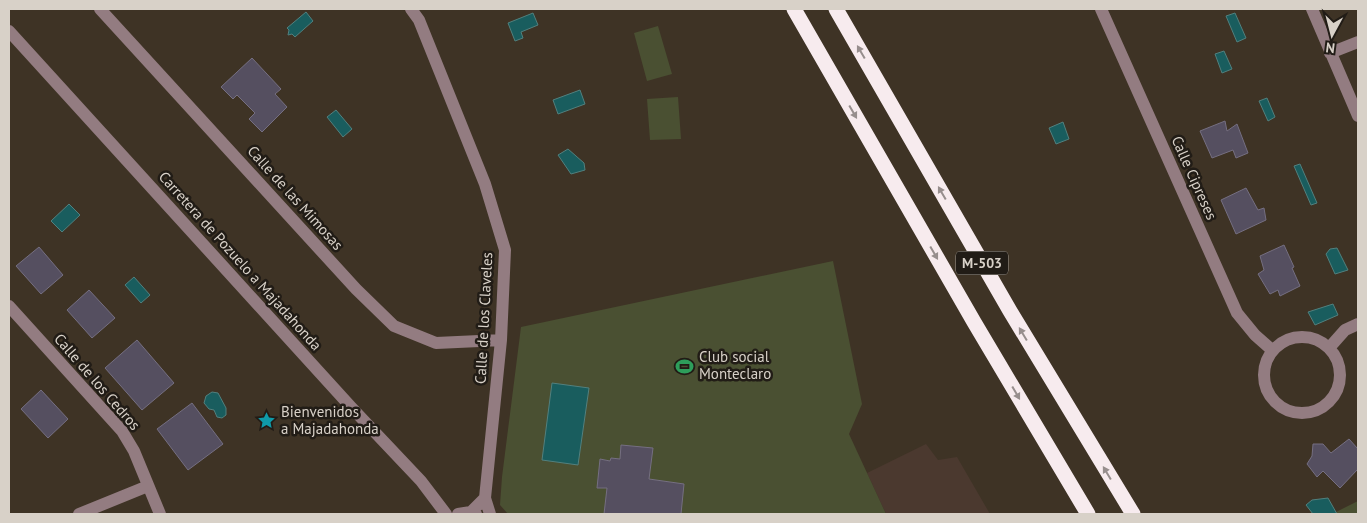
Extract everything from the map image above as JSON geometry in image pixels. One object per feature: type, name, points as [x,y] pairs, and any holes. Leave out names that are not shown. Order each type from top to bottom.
[{"type":"highway","name":"M-503","points":[[794,9],[974,322],[1088,514]]},
{"type":"highway","name":"M-503","points":[[836,9],[1010,311],[1133,514]]},
{"type":"street","name":"Calle de las Mimosas","points":[[100,9],[356,289],[394,326],[436,342],[500,340]]},
{"type":"street","name":"Calle de los Claveles","points":[[411,9],[419,20],[485,184],[505,250],[500,340],[485,498],[490,514]]},
{"type":"street","name":"Calle Cipreses","points":[[1101,9],[1237,313],[1255,335],[1272,350]]},
{"type":"street","points":[[1312,9],[1358,116]]},
{"type":"street","name":"Carretera de Pozuelo a Majadahonda","points":[[9,31],[351,407],[421,481],[446,514]]},
{"type":"street","points":[[1330,52],[1358,42]]},
{"type":"street","name":"Calle de los Cedros","points":[[9,306],[122,431],[134,451],[160,514]]},
{"type":"street","points":[[1329,348],[1345,330],[1358,324]]},
{"type":"street","points":[[1306,337],[1318,340],[1329,348],[1336,358],[1340,370],[1340,383],[1335,394],[1327,404],[1316,411],[1304,414],[1291,412],[1270,398],[1263,374],[1266,361],[1272,350],[1282,342],[1306,337]]},
{"type":"street","points":[[79,514],[148,486]]},
{"type":"street","points":[[458,514],[474,513],[485,498]]},
{"type":"shaded area","points":[[926,444],[938,460],[957,457],[990,514],[886,514],[867,473]]},
{"type":"green space","points":[[658,26],[672,74],[647,81],[634,33]]},
{"type":"green space","points":[[678,97],[681,139],[650,140],[647,99]]},
{"type":"green space","name":"Club social Monteclaro","points":[[833,261],[862,404],[849,434],[886,514],[508,514],[500,505],[521,327]]},
{"type":"green space","points":[[1358,501],[1358,514],[1332,514]]},
{"type":"water","points":[[306,12],[313,21],[295,37],[292,34],[288,35],[289,30],[287,28]]},
{"type":"water","points":[[533,13],[538,25],[521,32],[523,38],[515,41],[508,23]]},
{"type":"water","points":[[1235,13],[1246,38],[1237,42],[1226,16]]},
{"type":"water","points":[[1224,51],[1232,69],[1222,73],[1215,54]]},
{"type":"water","points":[[580,90],[585,104],[558,114],[553,100]]},
{"type":"water","points":[[1267,98],[1275,117],[1268,121],[1259,101]]},
{"type":"water","points":[[336,110],[352,129],[343,137],[327,117]]},
{"type":"water","points":[[1063,122],[1069,139],[1056,144],[1049,128]]},
{"type":"water","points":[[568,149],[584,163],[585,170],[571,174],[558,155]]},
{"type":"water","points":[[1300,164],[1317,203],[1311,205],[1294,166]]},
{"type":"water","points":[[69,204],[80,215],[62,232],[51,221]]},
{"type":"water","points":[[1337,248],[1348,270],[1335,274],[1326,254],[1330,249]]},
{"type":"water","points":[[134,277],[150,295],[141,303],[125,285]]},
{"type":"water","points":[[1333,304],[1338,315],[1315,325],[1308,312]]},
{"type":"water","points":[[552,383],[589,388],[578,465],[542,460]]},
{"type":"water","points":[[212,392],[218,393],[226,408],[226,415],[222,418],[217,417],[214,410],[209,409],[204,403],[206,396]]},
{"type":"water","points":[[1328,498],[1337,514],[1313,514],[1306,505],[1312,500]]},
{"type":"building","points":[[252,58],[281,89],[275,94],[287,107],[262,132],[249,119],[255,113],[237,95],[233,99],[221,87]]},
{"type":"building","points":[[1225,121],[1227,131],[1237,124],[1248,153],[1236,158],[1233,150],[1212,158],[1200,131]]},
{"type":"building","points":[[1246,188],[1258,210],[1264,208],[1266,220],[1236,234],[1221,200]]},
{"type":"building","points":[[1284,245],[1300,286],[1280,296],[1278,290],[1270,294],[1258,274],[1264,270],[1260,256]]},
{"type":"building","points":[[39,247],[63,275],[41,294],[16,266]]},
{"type":"building","points":[[89,290],[115,318],[92,338],[67,310]]},
{"type":"building","points":[[137,340],[174,383],[142,410],[105,368]]},
{"type":"building","points":[[41,390],[68,419],[48,438],[21,409]]},
{"type":"building","points":[[192,403],[223,444],[188,470],[157,429]]},
{"type":"building","points":[[1349,439],[1358,449],[1358,469],[1340,488],[1323,471],[1317,477],[1307,464],[1312,456],[1313,444],[1323,444],[1331,453]]},
{"type":"building","points":[[621,445],[653,448],[649,479],[684,484],[681,514],[604,514],[607,488],[597,488],[600,459],[610,461],[611,458],[620,459]]},
{"type":"place","name":"Club social Monteclaro","points":[[685,366]]},
{"type":"place","name":"Bienvenidos a Majadahonda","points":[[267,421]]}]
